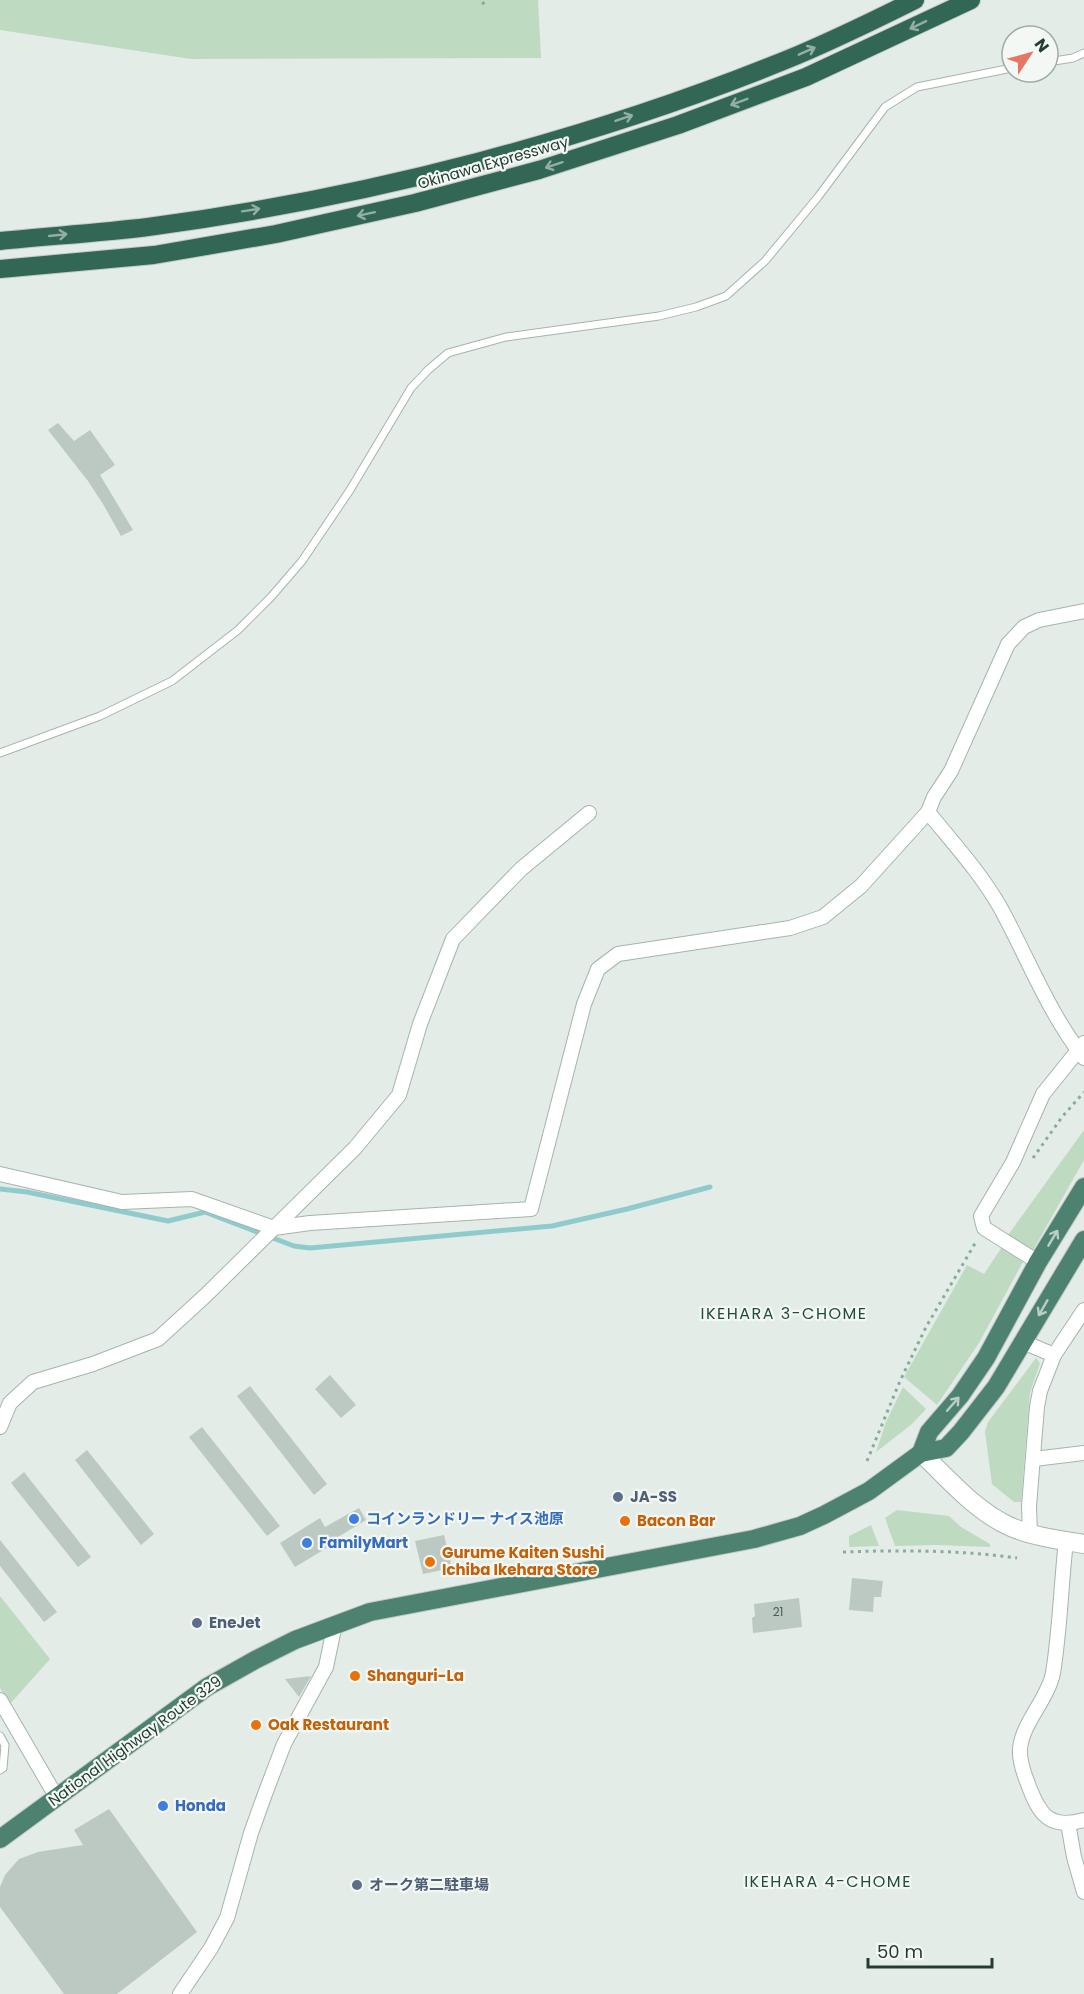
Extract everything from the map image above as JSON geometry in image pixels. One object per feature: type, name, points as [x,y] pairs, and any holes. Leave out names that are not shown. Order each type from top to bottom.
[{"type":"highway","name":"Okinawa Expressway","points":[[0,241],[148,227],[274,206],[410,179],[521,150],[666,104],[787,59],[915,0]]},
{"type":"highway","name":"Okinawa Expressway","points":[[0,269],[154,255],[276,234],[415,203],[539,170],[678,125],[806,76],[971,0]]},
{"type":"highway","name":"National Highway Route 329","points":[[921,1453],[929,1432],[960,1396],[986,1358],[1038,1262],[1084,1186]]},
{"type":"highway","name":"National Highway Route 329","points":[[0,1839],[207,1687],[265,1655],[335,1624],[370,1612],[754,1539],[800,1526],[847,1504],[921,1453],[946,1448],[961,1432],[996,1388],[1084,1240]]},
{"type":"main road","points":[[921,1453],[984,1511],[1010,1527],[1030,1534],[1075,1542]]},
{"type":"street","points":[[0,1174],[122,1202],[192,1199],[274,1228],[310,1223],[531,1209],[584,1004],[598,969],[618,954],[790,928],[823,917],[861,886],[928,812],[934,797],[951,771],[1008,644],[1024,627],[1039,620],[1084,611]]},
{"type":"street","points":[[928,812],[970,863],[999,906],[1053,1012],[1082,1050],[1043,1094],[1013,1162],[981,1216],[984,1228],[1038,1262]]},
{"type":"street","points":[[0,1427],[10,1403],[33,1382],[93,1364],[158,1339],[205,1296],[355,1148],[399,1095],[420,1024],[453,939],[521,870],[589,813]]},
{"type":"street","points":[[1030,1534],[1029,1506],[1040,1391],[1054,1355],[1084,1310]]},
{"type":"street","points":[[1023,1342],[1054,1355]]},
{"type":"street","points":[[1034,1459],[1084,1453]]},
{"type":"street","points":[[1075,1542],[1052,1680],[1026,1731],[1020,1748],[1023,1772],[1036,1805],[1044,1816],[1059,1824],[1084,1820]]},
{"type":"street","points":[[180,1994],[211,1948],[227,1918],[251,1833],[284,1744],[326,1667],[335,1624]]},
{"type":"street","points":[[0,1700],[57,1798]]},
{"type":"street","points":[[1068,1823],[1074,1857],[1084,1892]]},
{"type":"lane","points":[[1060,60],[1084,53]]},
{"type":"lane","points":[[0,753],[100,716],[172,681],[238,630],[272,597],[302,561],[350,490],[411,388],[448,353],[506,337],[659,316],[696,307],[726,296],[765,261],[818,197],[885,107],[917,87],[1000,70]]},
{"type":"lane","points":[[0,1736],[5,1745],[3,1768],[0,1770]]},
{"type":"path","points":[[482,4],[488,0]]},
{"type":"path","points":[[1030,1162],[1062,1117],[1084,1092]]},
{"type":"path","points":[[867,1461],[900,1381],[926,1327],[984,1228]]},
{"type":"path","points":[[843,1552],[889,1551],[1017,1557]]},
{"type":"green space","points":[[0,0],[538,0],[541,58],[191,59],[0,30]]},
{"type":"green space","points":[[1084,1130],[1084,1160],[1032,1252],[1008,1235]]},
{"type":"green space","points":[[1002,1247],[1024,1260],[979,1343],[937,1405],[904,1377],[967,1265],[984,1274]]},
{"type":"green space","points":[[1036,1358],[1040,1363],[1030,1393],[1021,1502],[1014,1502],[992,1484],[985,1432],[988,1422]]},
{"type":"green space","points":[[903,1387],[926,1409],[912,1424],[876,1452],[886,1422]]},
{"type":"green space","points":[[897,1510],[949,1516],[961,1527],[990,1544],[990,1547],[895,1546],[885,1518]]},
{"type":"green space","points":[[871,1525],[879,1546],[849,1547],[849,1536]]},
{"type":"green space","points":[[0,1596],[50,1659],[10,1704],[0,1688]]},
{"type":"building","points":[[58,423],[74,441],[90,430],[115,465],[100,475],[133,530],[121,536],[88,481],[48,430]]},
{"type":"building","points":[[330,1375],[356,1405],[341,1418],[315,1389]]},
{"type":"building","points":[[250,1386],[327,1484],[314,1495],[237,1396]]},
{"type":"building","points":[[202,1427],[280,1526],[267,1536],[189,1437]]},
{"type":"building","points":[[87,1450],[154,1534],[141,1545],[75,1460]]},
{"type":"building","points":[[24,1472],[91,1557],[78,1567],[11,1483]]},
{"type":"building","name":"FamilyMart","points":[[359,1508],[366,1520],[333,1540],[335,1543],[295,1567],[280,1543],[320,1518],[325,1527]]},
{"type":"building","points":[[444,1535],[452,1568],[423,1574],[415,1541]]},
{"type":"building","points":[[0,1540],[57,1612],[44,1622],[0,1566]]},
{"type":"building","points":[[852,1578],[883,1581],[881,1597],[874,1597],[873,1612],[849,1610]]},
{"type":"building","points":[[799,1598],[802,1627],[753,1633],[754,1604]]},
{"type":"building","points":[[311,1676],[299,1697],[285,1679]]},
{"type":"building","points":[[109,1809],[197,1932],[117,1994],[64,1994],[0,1907],[0,1887],[5,1875],[19,1859],[38,1852],[83,1845],[74,1830]]},
{"type":"waterway","points":[[0,1189],[27,1192],[168,1221],[205,1212],[294,1246],[310,1248],[552,1226],[710,1187]]},
{"type":"place","name":"JA-SS","points":[[618,1497]]},
{"type":"place","name":"コインランドリー ナイス池原","points":[[354,1519]]},
{"type":"place","name":"Bacon Bar","points":[[625,1521]]},
{"type":"place","name":"FamilyMart","points":[[307,1543]]},
{"type":"place","name":"Gurume Kaiten Sushi Ichiba Ikehara Store","points":[[430,1562]]},
{"type":"place","name":"EneJet","points":[[197,1623]]},
{"type":"place","name":"Shanguri-La","points":[[355,1676]]},
{"type":"place","name":"Oak Restaurant","points":[[256,1725]]},
{"type":"place","name":"Honda","points":[[163,1806]]},
{"type":"place","name":"オーク第二駐車場","points":[[357,1885]]},
{"type":"district","name":"IKEHARA 3-CHOME","points":[[784,1313]]},
{"type":"district","name":"IKEHARA 4-CHOME","points":[[828,1881]]}]
